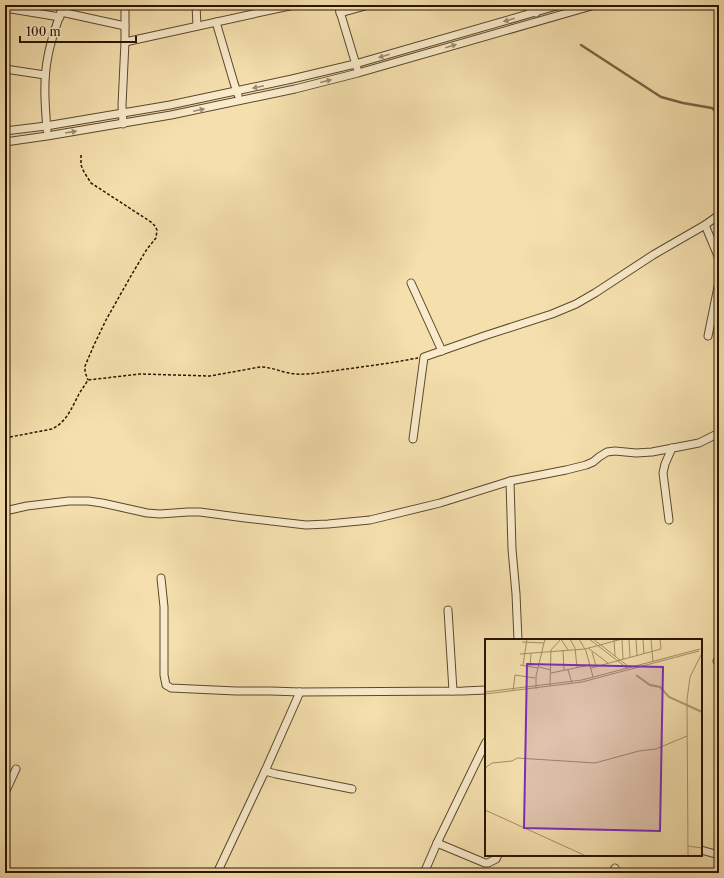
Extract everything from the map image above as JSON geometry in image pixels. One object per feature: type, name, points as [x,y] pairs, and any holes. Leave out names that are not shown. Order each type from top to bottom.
[{"type":"street","points":[[123,124],[122,105],[125,5]]},
{"type":"street","points":[[196,5],[197,26]]},
{"type":"street","points":[[125,42],[216,22],[264,8],[294,5]]},
{"type":"street","points":[[338,5],[358,73]]},
{"type":"street","points":[[340,13],[368,5]]},
{"type":"street","points":[[525,5],[545,19]]},
{"type":"street","points":[[5,131],[46,126],[122,113],[237,92],[292,80],[355,64],[535,12],[547,7],[560,5]]},
{"type":"street","points":[[5,142],[172,116],[295,89],[358,73],[595,5]]},
{"type":"street","points":[[5,8],[15,7],[61,11],[125,26]]},
{"type":"street","points":[[547,7],[559,15]]},
{"type":"street","points":[[47,136],[45,118],[45,75],[48,54],[61,11]]},
{"type":"street","points":[[216,22],[241,101]]},
{"type":"street","points":[[5,69],[45,75]]},
{"type":"street","points":[[413,438],[424,357],[552,314],[576,304],[719,215]]},
{"type":"street","points":[[705,225],[719,262]]},
{"type":"street","points":[[708,336],[719,282]]},
{"type":"street","points":[[411,283],[442,351]]},
{"type":"street","points":[[5,511],[27,506],[70,501],[88,501],[147,513],[160,514],[200,512],[300,524],[328,524],[370,520],[440,504],[510,481],[586,465],[607,452],[652,452],[699,443],[719,434]]},
{"type":"street","points":[[669,520],[663,472],[672,448]]},
{"type":"street","points":[[510,481],[512,549],[518,639]]},
{"type":"street","points":[[161,578],[164,607],[164,675],[166,685],[168,687],[221,691],[300,692],[485,690]]},
{"type":"street","points":[[448,610],[453,691]]},
{"type":"street","points":[[218,873],[300,692]]},
{"type":"street","points":[[424,873],[485,744]]},
{"type":"street","points":[[5,793],[16,769]]},
{"type":"street","points":[[265,772],[352,789]]},
{"type":"street","points":[[437,843],[485,863],[496,859],[498,856]]},
{"type":"street","points":[[702,850],[719,855]]},
{"type":"path","points":[[81,155],[81,165],[91,182],[151,222],[157,230],[156,238],[147,249],[132,274],[106,320],[86,361],[84,370],[88,380]]},
{"type":"path","points":[[88,380],[140,374],[210,376],[260,367],[290,373],[306,374],[390,364],[424,357]]},
{"type":"path","points":[[5,438],[46,430],[58,426],[67,417],[88,380]]},
{"type":"waterway","points":[[581,45],[661,97],[683,103],[712,108],[719,114]]}]
